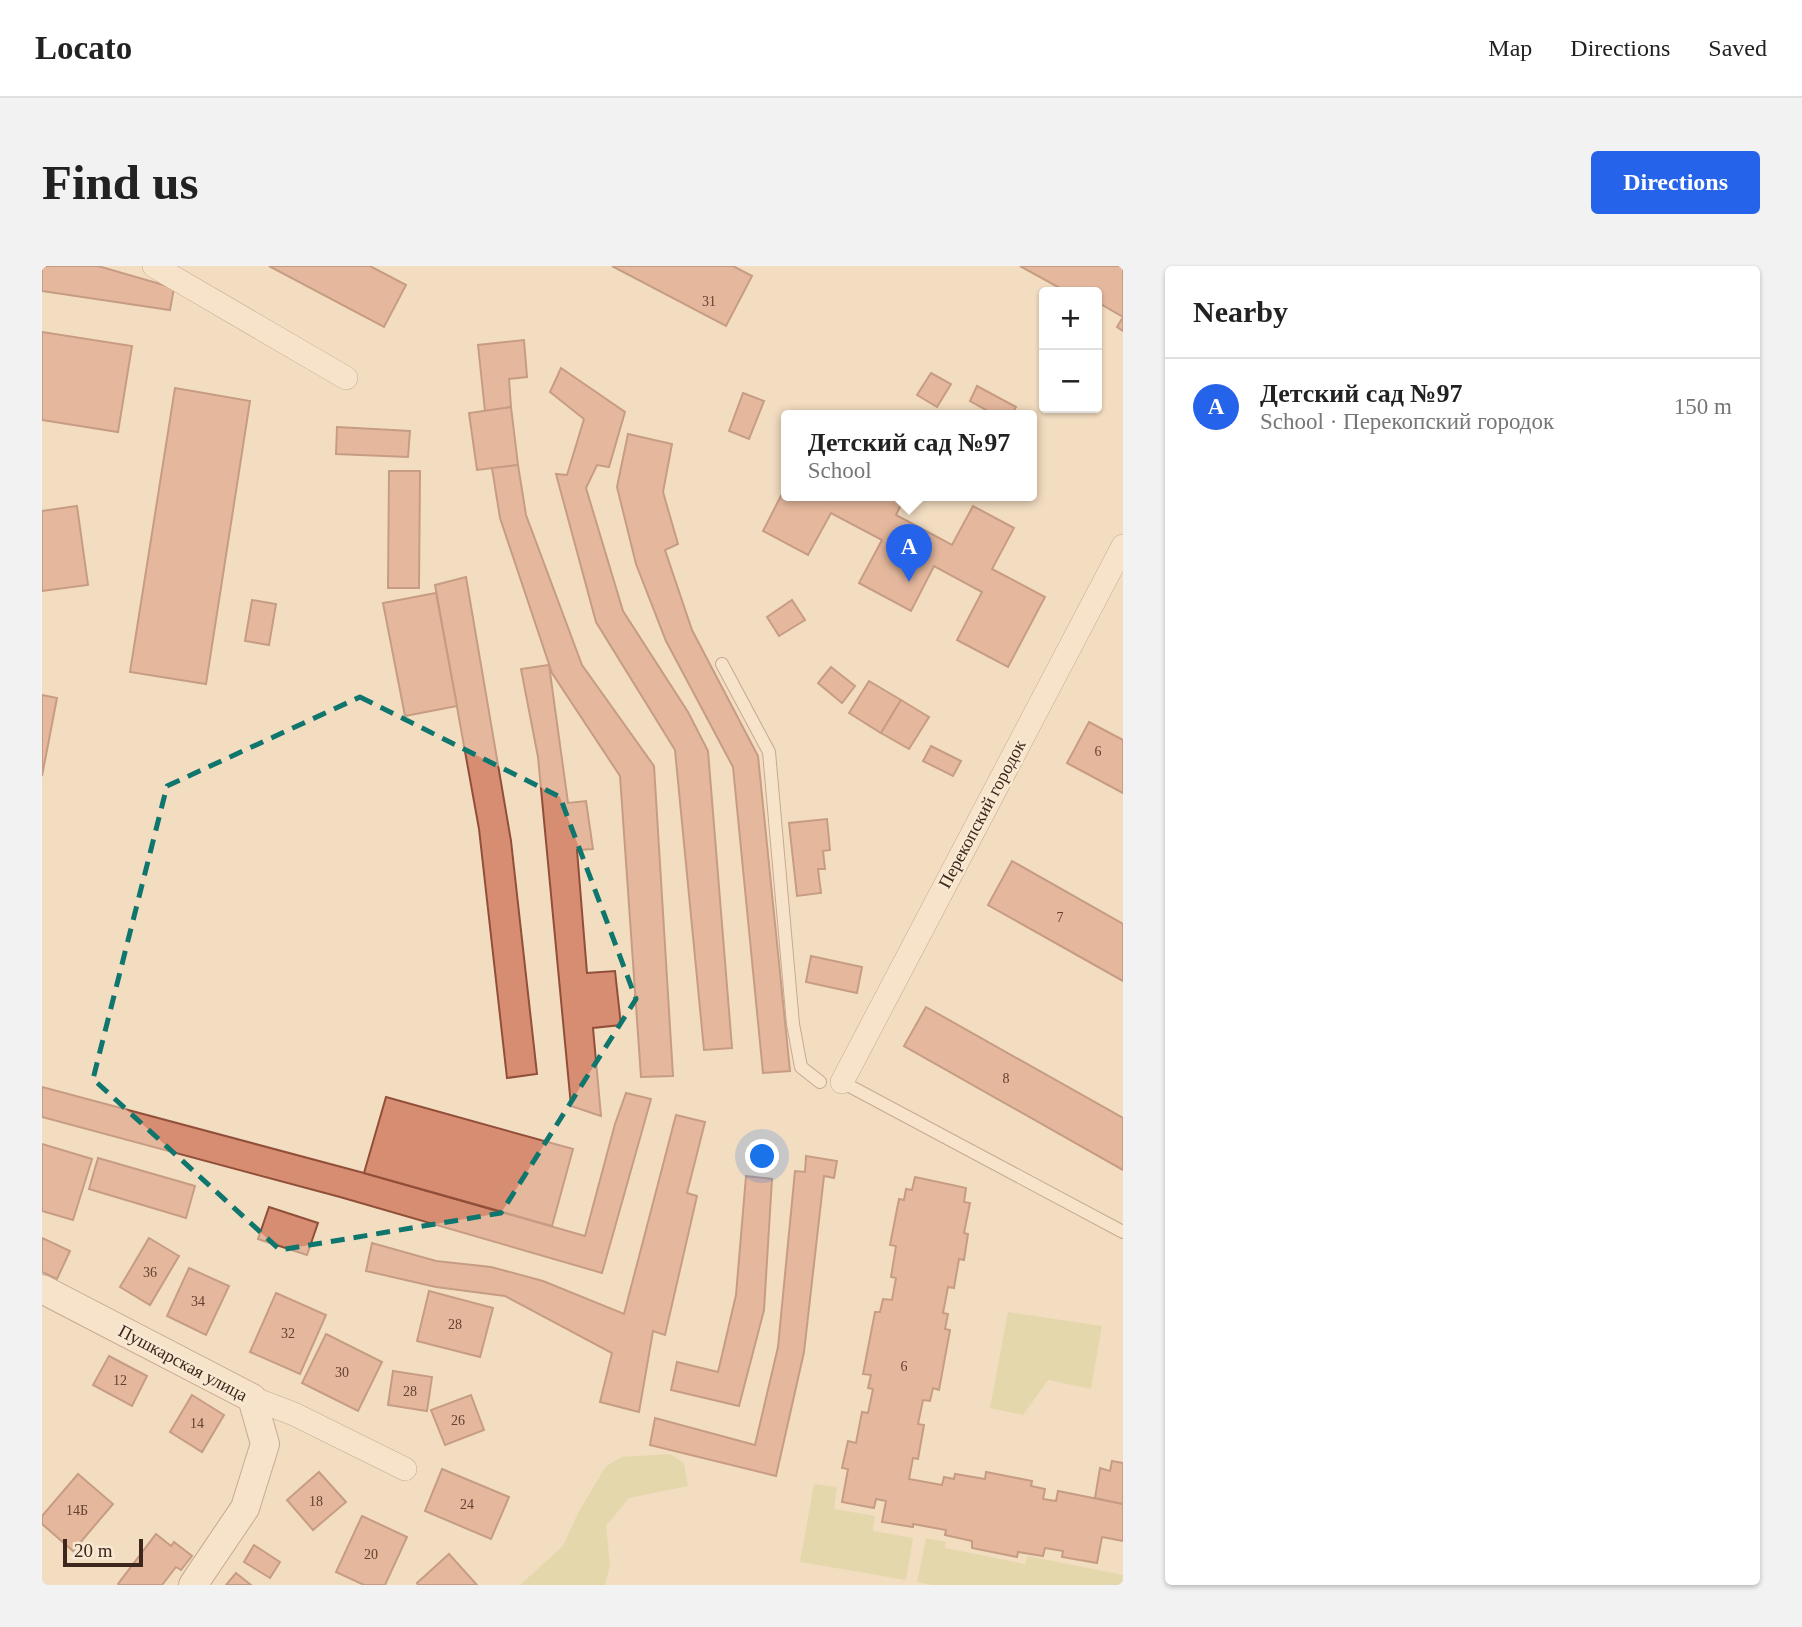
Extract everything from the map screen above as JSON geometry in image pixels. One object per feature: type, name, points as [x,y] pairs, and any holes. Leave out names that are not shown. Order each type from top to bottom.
[{"type":"street","points":[[154,266],[346,378]]},
{"type":"street","name":"Перекопский городок","points":[[831,1082],[1123,546]]},
{"type":"street","name":"Пушкарская улица","points":[[42,1289],[253,1398],[265,1444],[245,1508],[193,1585]]},
{"type":"street","points":[[253,1398],[295,1414],[405,1469]]},
{"type":"lane","points":[[722,664],[769,752],[793,1024],[801,1067],[1123,1232]]},
{"type":"highlighted area","points":[[360,697],[560,797],[636,999],[501,1213],[280,1250],[93,1079],[167,786]]},
{"type":"shaded area","points":[[1008,1312],[1102,1326],[1091,1389],[1048,1380],[1023,1415],[990,1408]]},
{"type":"shaded area","points":[[670,1454],[684,1463],[688,1486],[629,1498],[606,1526],[610,1565],[605,1585],[520,1585],[563,1546],[578,1513],[606,1466],[622,1457]]},
{"type":"shaded area","points":[[814,1484],[837,1487],[834,1509],[875,1516],[873,1531],[913,1538],[906,1580],[800,1562]]},
{"type":"shaded area","points":[[926,1538],[946,1542],[945,1548],[1025,1564],[1028,1556],[1123,1575],[1123,1585],[932,1585],[917,1582]]},
{"type":"building","points":[[42,266],[98,266],[174,288],[170,310],[42,291]]},
{"type":"building","points":[[269,266],[370,266],[406,285],[384,327]]},
{"type":"building","points":[[612,266],[733,266],[752,276],[726,326]]},
{"type":"building","points":[[1020,266],[1123,266],[1123,317],[1102,305],[1102,287],[1058,287]]},
{"type":"building","points":[[1123,317],[1123,331],[1117,327]]},
{"type":"building","points":[[42,332],[132,346],[118,432],[42,420]]},
{"type":"building","points":[[524,340],[527,377],[509,379],[511,407],[485,411],[478,345]]},
{"type":"building","points":[[561,368],[625,412],[609,467],[597,465],[586,488],[623,611],[688,712],[708,751],[732,1048],[704,1050],[675,750],[596,622],[556,474],[567,475],[584,419],[550,392]]},
{"type":"building","points":[[931,373],[951,384],[937,407],[917,395]]},
{"type":"building","points":[[977,386],[1016,407],[1014,410],[986,410],[970,401]]},
{"type":"building","points":[[175,388],[250,401],[206,684],[130,672]]},
{"type":"building","points":[[743,393],[764,401],[749,439],[729,431]]},
{"type":"building","points":[[511,407],[518,465],[477,470],[469,413]]},
{"type":"building","points":[[337,427],[410,431],[408,457],[336,454]]},
{"type":"building","points":[[628,434],[672,444],[663,492],[678,544],[665,550],[692,630],[758,756],[790,1071],[763,1073],[733,767],[666,641],[636,564],[617,487]]},
{"type":"building","points":[[518,465],[526,515],[582,665],[654,766],[673,1076],[641,1077],[620,776],[552,673],[500,518],[492,468]]},
{"type":"building","points":[[389,471],[420,471],[419,588],[388,588]]},
{"type":"building","points":[[781,496],[781,501],[903,501],[896,515],[952,545],[973,506],[1014,528],[992,569],[1045,597],[1008,667],[957,640],[982,592],[934,566],[911,611],[859,583],[882,540],[831,513],[808,555],[763,531]]},
{"type":"building","points":[[77,506],[88,585],[42,591],[42,511]]},
{"type":"building","points":[[466,577],[511,841],[537,1074],[507,1078],[479,829],[435,585]]},
{"type":"building","points":[[436,593],[457,706],[405,716],[383,603]]},
{"type":"building","points":[[252,600],[276,604],[269,645],[245,641]]},
{"type":"building","points":[[792,600],[805,620],[779,636],[767,617]]},
{"type":"building","points":[[549,665],[568,803],[586,801],[593,849],[577,850],[587,973],[615,971],[621,1025],[593,1028],[601,1116],[571,1106],[538,757],[521,669]]},
{"type":"building","points":[[831,667],[855,686],[842,703],[818,683]]},
{"type":"building","points":[[869,681],[901,700],[881,733],[849,713]]},
{"type":"building","points":[[42,695],[57,698],[42,776]]},
{"type":"building","points":[[901,700],[929,717],[909,749],[881,733]]},
{"type":"building","points":[[1089,722],[1123,740],[1123,793],[1067,763]]},
{"type":"building","points":[[931,746],[961,761],[953,776],[923,761]]},
{"type":"building","points":[[827,819],[830,850],[823,851],[825,869],[818,869],[821,893],[797,896],[789,823]]},
{"type":"building","points":[[1012,861],[1123,924],[1123,981],[988,905]]},
{"type":"building","points":[[811,956],[862,967],[857,993],[806,982]]},
{"type":"building","points":[[926,1007],[1123,1118],[1123,1170],[904,1046]]},
{"type":"building","points":[[42,1087],[364,1173],[585,1236],[626,1093],[651,1099],[602,1273],[340,1197],[42,1117]]},
{"type":"building","points":[[386,1097],[573,1149],[552,1226],[364,1173]]},
{"type":"building","points":[[676,1115],[705,1122],[687,1193],[697,1196],[665,1335],[653,1331],[639,1412],[600,1402],[612,1353],[505,1296],[436,1287],[366,1271],[372,1243],[436,1261],[491,1267],[543,1281],[624,1314]]},
{"type":"building","points":[[42,1144],[92,1159],[73,1220],[42,1211]]},
{"type":"building","points":[[806,1156],[837,1161],[834,1178],[824,1176],[804,1352],[776,1476],[650,1445],[655,1418],[755,1445],[778,1347],[795,1171],[805,1172]]},
{"type":"building","points":[[98,1158],[195,1186],[186,1218],[89,1189]]},
{"type":"building","points":[[746,1176],[772,1179],[764,1310],[739,1406],[671,1390],[677,1362],[718,1372],[736,1295]]},
{"type":"building","points":[[915,1177],[966,1188],[964,1202],[970,1203],[964,1233],[968,1234],[964,1260],[959,1259],[954,1288],[948,1287],[943,1313],[948,1314],[945,1329],[950,1330],[939,1390],[933,1388],[930,1401],[923,1400],[918,1424],[924,1425],[918,1459],[913,1458],[909,1479],[942,1485],[944,1477],[954,1479],[955,1474],[985,1479],[986,1472],[1032,1481],[1031,1486],[1045,1489],[1043,1499],[1056,1501],[1058,1491],[1123,1504],[1123,1541],[1102,1537],[1097,1563],[1062,1557],[1063,1551],[1045,1548],[1043,1556],[1018,1552],[1017,1557],[972,1548],[972,1541],[945,1535],[946,1530],[882,1522],[886,1501],[876,1499],[874,1508],[842,1502],[848,1469],[842,1468],[848,1441],[856,1443],[862,1412],[868,1413],[873,1389],[868,1388],[871,1375],[863,1374],[875,1312],[880,1312],[883,1299],[892,1300],[896,1278],[891,1277],[896,1246],[890,1245],[899,1199],[904,1200],[906,1189],[912,1190]]},
{"type":"building","points":[[269,1207],[318,1223],[307,1255],[258,1239]]},
{"type":"building","points":[[42,1238],[70,1251],[57,1279],[42,1272]]},
{"type":"building","points":[[149,1238],[179,1256],[150,1305],[120,1287]]},
{"type":"building","points":[[189,1268],[229,1286],[206,1335],[167,1316]]},
{"type":"building","points":[[429,1291],[493,1308],[480,1357],[417,1341]]},
{"type":"building","points":[[276,1293],[326,1315],[300,1374],[250,1352]]},
{"type":"building","points":[[326,1334],[382,1362],[358,1411],[302,1383]]},
{"type":"building","points":[[109,1356],[147,1376],[132,1406],[93,1385]]},
{"type":"building","points":[[393,1371],[432,1377],[427,1411],[388,1405]]},
{"type":"building","points":[[192,1395],[224,1415],[202,1452],[170,1432]]},
{"type":"building","points":[[471,1395],[484,1430],[445,1445],[431,1410]]},
{"type":"building","points":[[1112,1461],[1123,1463],[1123,1504],[1095,1498],[1100,1468],[1110,1471]]},
{"type":"building","points":[[442,1469],[509,1497],[491,1539],[425,1511]]},
{"type":"building","points":[[319,1472],[346,1502],[313,1530],[287,1500]]},
{"type":"building","points":[[78,1474],[113,1504],[73,1551],[42,1524],[42,1516]]},
{"type":"building","points":[[362,1516],[407,1537],[385,1585],[364,1585],[336,1572]]},
{"type":"building","points":[[156,1534],[171,1546],[174,1542],[192,1556],[181,1570],[176,1567],[162,1585],[119,1585],[118,1584]]},
{"type":"building","points":[[254,1545],[280,1562],[270,1578],[244,1562]]},
{"type":"building","points":[[449,1554],[477,1585],[418,1585],[417,1583]]},
{"type":"building","points":[[236,1573],[251,1585],[226,1585]]},
{"type":"place","name":"Детский сад №97","points":[[909,582]]}]
